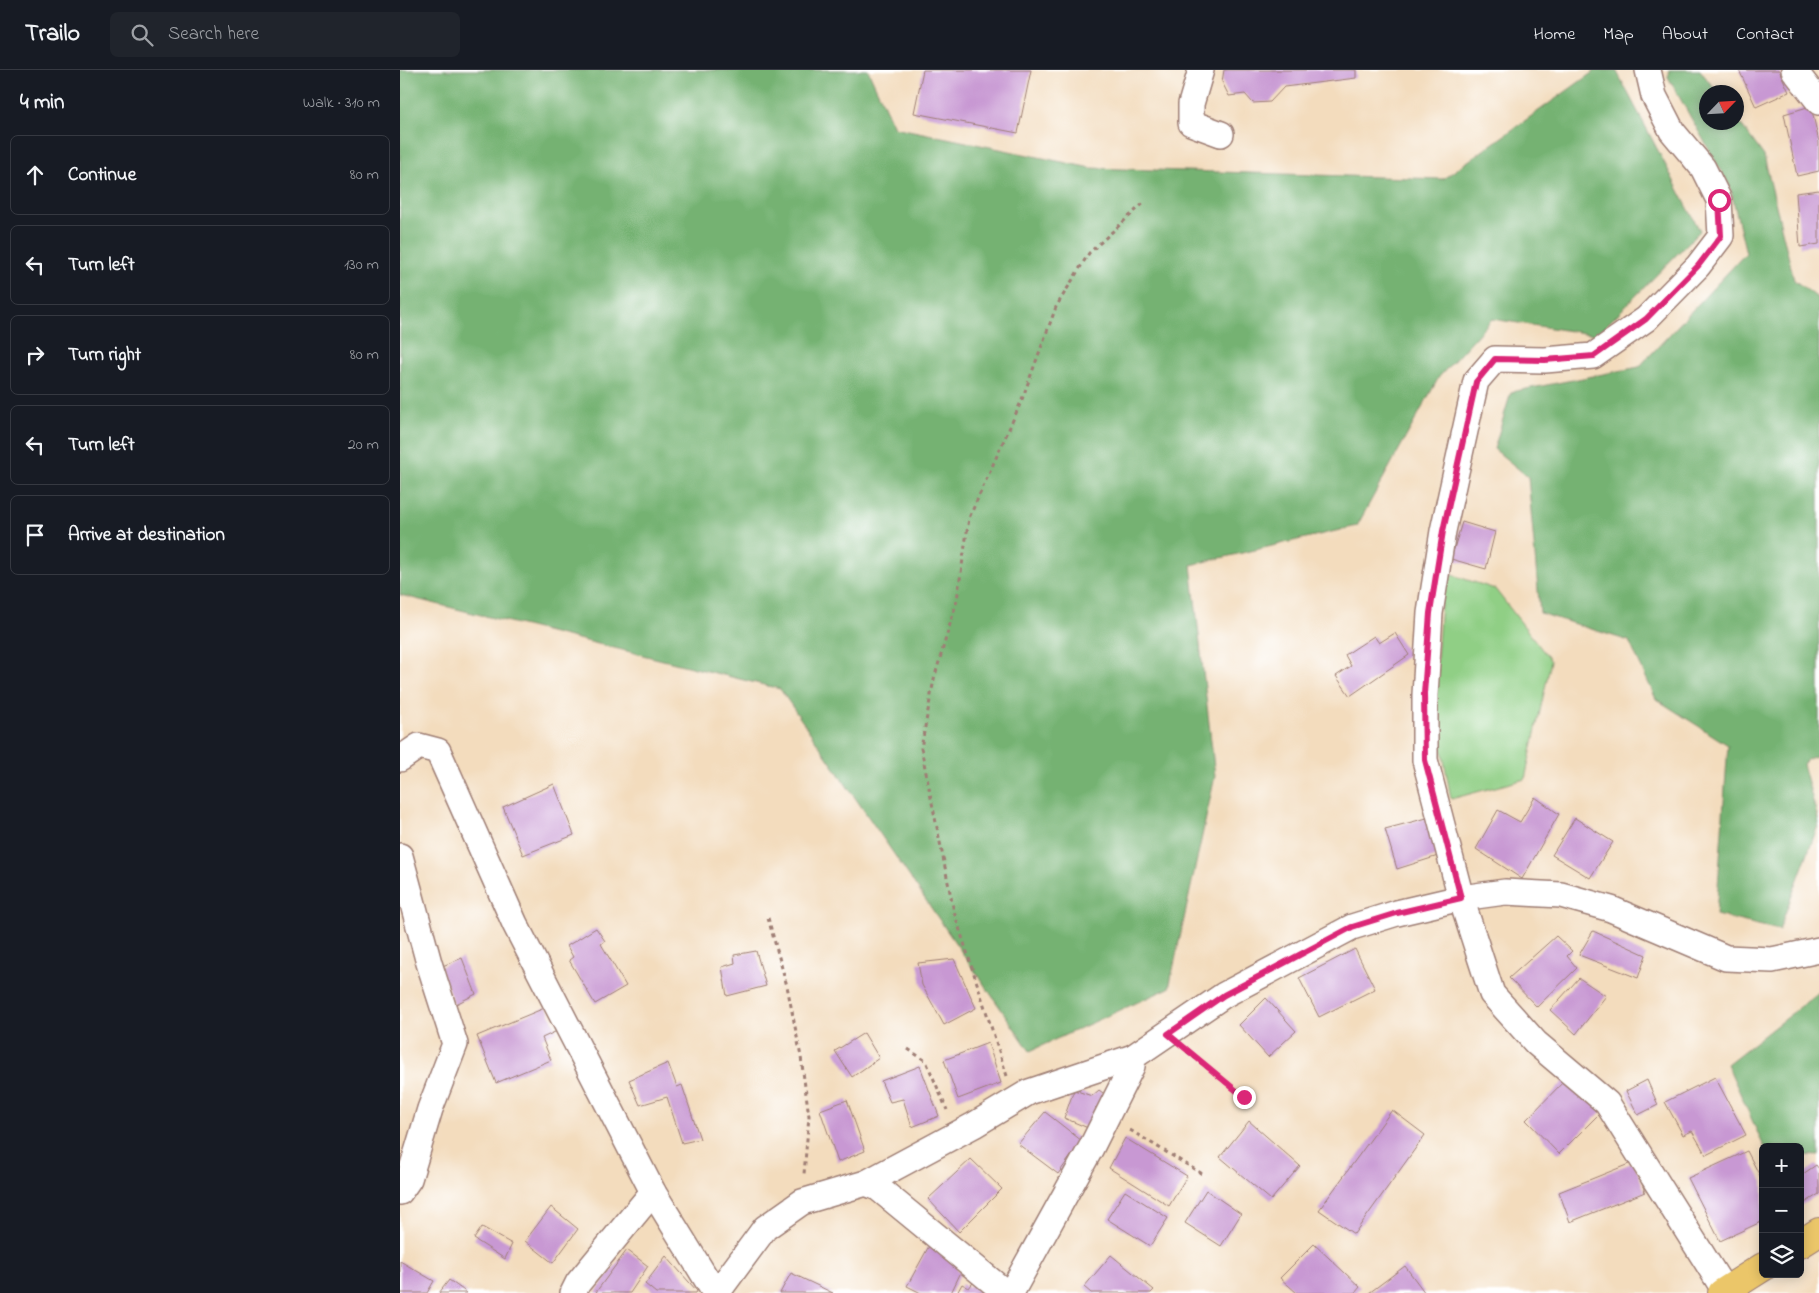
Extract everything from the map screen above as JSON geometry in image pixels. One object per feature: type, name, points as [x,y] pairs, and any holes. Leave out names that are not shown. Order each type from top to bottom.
[{"type":"main road","points":[[1804,1241],[1819,1232]]},
{"type":"main road","points":[[1724,1292],[1759,1270]]},
{"type":"street","points":[[1201,70],[1191,104],[1191,123],[1221,134]]},
{"type":"street","points":[[1648,70],[1654,96],[1672,131],[1703,168],[1719,200],[1721,236],[1698,266],[1646,319],[1594,356],[1545,360],[1495,359],[1476,382],[1443,531],[1430,613],[1424,694],[1425,760],[1461,898],[1492,994],[1536,1043],[1607,1103],[1724,1292]]},
{"type":"street","points":[[1794,70],[1819,102]]},
{"type":"street","points":[[400,759],[420,746],[438,751],[515,924],[653,1192],[716,1293],[765,1228],[802,1202],[866,1183],[957,1134],[1029,1092],[1133,1057],[1224,995],[1352,927],[1397,913],[1461,898],[1505,892],[1561,895],[1611,909],[1726,958],[1772,960],[1819,950]]},
{"type":"street","points":[[400,856],[429,962],[455,1044],[430,1109],[409,1178],[400,1192]]},
{"type":"street","points":[[1011,1293],[1091,1148],[1132,1066],[1133,1057]]},
{"type":"street","points":[[866,1183],[878,1188],[1006,1293]]},
{"type":"street","points":[[573,1293],[578,1283],[653,1192]]},
{"type":"path","points":[[1015,1101],[954,912],[921,748],[934,679],[957,600],[969,518],[1021,402],[1056,307],[1089,252],[1146,201]]},
{"type":"path","points":[[768,918],[787,986],[801,1057],[808,1116],[802,1202]]},
{"type":"path","points":[[1168,1034],[1244,1097]]},
{"type":"path","points":[[908,1048],[926,1062],[957,1134]]},
{"type":"path","points":[[1106,1116],[1204,1175]]},
{"type":"green space","points":[[400,70],[868,70],[894,127],[1091,168],[1443,179],[1596,70],[1616,70],[1700,231],[1597,335],[1492,319],[1439,377],[1357,526],[1191,565],[1215,776],[1169,988],[1030,1051],[780,689],[400,595]]},
{"type":"green space","points":[[1669,70],[1700,70],[1712,85],[1699,85],[1699,130],[1744,129],[1764,156],[1794,280],[1819,299],[1819,754],[1803,764],[1819,823],[1779,930],[1716,915],[1728,745],[1656,699],[1629,641],[1540,613],[1528,477],[1494,449],[1511,392],[1639,367],[1746,253],[1730,187],[1668,77]]},
{"type":"green space","points":[[1443,572],[1495,589],[1551,661],[1525,779],[1451,799],[1434,704]]},
{"type":"green space","points":[[1819,992],[1819,1156],[1804,1155],[1804,1143],[1762,1143],[1727,1064]]},
{"type":"building","points":[[923,70],[1031,70],[1018,133],[914,113]]},
{"type":"building","points":[[1224,70],[1356,70],[1356,78],[1284,87],[1270,102],[1253,103],[1245,94],[1229,96],[1222,82]]},
{"type":"building","points":[[1739,70],[1779,70],[1789,92],[1756,107]]},
{"type":"building","points":[[1811,106],[1819,142],[1819,171],[1797,176],[1784,114]]},
{"type":"building","points":[[1819,190],[1819,244],[1800,247],[1796,193]]},
{"type":"building","points":[[1462,522],[1495,532],[1486,569],[1451,559]]},
{"type":"building","points":[[1395,633],[1409,655],[1350,696],[1336,676],[1351,666],[1345,655],[1374,636],[1379,643]]},
{"type":"building","points":[[554,784],[574,835],[523,855],[503,807]]},
{"type":"building","points":[[1535,797],[1559,814],[1522,879],[1476,849],[1498,810],[1520,822]]},
{"type":"building","points":[[1427,818],[1438,856],[1397,869],[1385,829]]},
{"type":"building","points":[[1575,818],[1613,842],[1590,878],[1552,855]]},
{"type":"building","points":[[596,928],[605,941],[601,944],[626,986],[595,1004],[569,960],[573,957],[567,946]]},
{"type":"building","points":[[1593,931],[1646,955],[1638,978],[1579,955]]},
{"type":"building","points":[[1556,936],[1572,951],[1567,956],[1577,968],[1537,1007],[1509,978]]},
{"type":"building","points":[[1355,949],[1375,989],[1319,1017],[1299,978]]},
{"type":"building","points":[[756,951],[766,986],[727,996],[722,967],[735,963],[734,955]]},
{"type":"building","points":[[462,958],[476,994],[454,1005],[440,967]]},
{"type":"building","points":[[954,959],[976,1008],[944,1025],[922,985],[918,963]]},
{"type":"building","points":[[1579,978],[1606,996],[1576,1034],[1550,1010]]},
{"type":"building","points":[[1266,998],[1296,1031],[1268,1057],[1239,1025]]},
{"type":"building","points":[[547,1007],[557,1031],[542,1038],[551,1060],[496,1083],[477,1036]]},
{"type":"building","points":[[864,1033],[879,1058],[852,1077],[835,1051]]},
{"type":"building","points":[[988,1043],[1001,1083],[958,1099],[944,1060]]},
{"type":"building","points":[[668,1063],[677,1087],[682,1085],[700,1139],[682,1143],[667,1097],[640,1105],[629,1080]]},
{"type":"building","points":[[920,1066],[939,1116],[912,1127],[903,1099],[890,1102],[881,1081]]},
{"type":"building","points":[[1569,1076],[1605,1108],[1559,1154],[1526,1120]]},
{"type":"building","points":[[1715,1077],[1746,1135],[1706,1155],[1692,1131],[1683,1135],[1665,1102]]},
{"type":"building","points":[[1647,1080],[1658,1105],[1638,1115],[1626,1091]]},
{"type":"building","points":[[1074,1090],[1092,1096],[1099,1090],[1107,1096],[1093,1130],[1064,1118]]},
{"type":"building","points":[[847,1100],[865,1151],[838,1162],[820,1110]]},
{"type":"building","points":[[1392,1110],[1425,1135],[1354,1234],[1319,1210]]},
{"type":"building","points":[[1045,1112],[1082,1141],[1058,1174],[1018,1144]]},
{"type":"building","points":[[1249,1121],[1300,1166],[1271,1200],[1220,1157]]},
{"type":"building","points":[[1125,1138],[1187,1176],[1169,1206],[1109,1168]]},
{"type":"building","points":[[1747,1151],[1759,1174],[1759,1223],[1720,1241],[1688,1178]]},
{"type":"building","points":[[971,1159],[1002,1189],[959,1232],[928,1199]]},
{"type":"building","points":[[1634,1162],[1645,1192],[1570,1222],[1559,1192]]},
{"type":"building","points":[[1816,1165],[1819,1169],[1819,1194],[1804,1203],[1804,1188],[1804,1173]]},
{"type":"building","points":[[1206,1190],[1241,1214],[1221,1246],[1185,1223]]},
{"type":"building","points":[[1125,1191],[1168,1218],[1150,1246],[1107,1219]]},
{"type":"building","points":[[551,1207],[578,1229],[553,1263],[525,1241]]},
{"type":"building","points":[[482,1227],[512,1244],[505,1259],[474,1239]]},
{"type":"building","points":[[1314,1244],[1360,1287],[1355,1293],[1297,1293],[1280,1278]]},
{"type":"building","points":[[929,1246],[960,1263],[957,1269],[961,1272],[951,1293],[921,1293],[907,1286]]},
{"type":"building","points":[[627,1250],[648,1266],[630,1293],[596,1292]]},
{"type":"building","points":[[1111,1255],[1154,1290],[1151,1293],[1091,1293],[1084,1287]]},
{"type":"building","points":[[666,1256],[697,1291],[696,1293],[656,1293],[645,1284]]},
{"type":"building","points":[[400,1261],[434,1281],[427,1293],[400,1293]]},
{"type":"building","points":[[1405,1266],[1425,1293],[1369,1293]]},
{"type":"building","points":[[791,1273],[833,1293],[780,1293]]},
{"type":"building","points":[[449,1280],[467,1293],[439,1293]]},
{"type":"building","points":[[975,1280],[994,1293],[957,1293],[962,1284],[969,1288]]},
{"type":"route","points":[[1244,1097],[1168,1034],[1224,995],[1352,927],[1397,913],[1461,898],[1425,760],[1424,694],[1430,613],[1443,531],[1476,382],[1495,359],[1545,360],[1594,356],[1646,319],[1698,266],[1721,236],[1719,200]]}]
